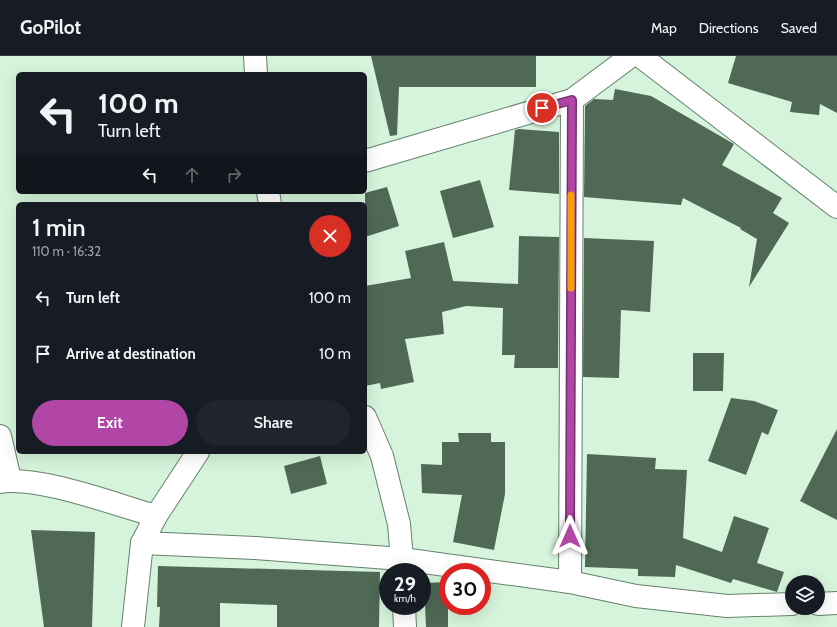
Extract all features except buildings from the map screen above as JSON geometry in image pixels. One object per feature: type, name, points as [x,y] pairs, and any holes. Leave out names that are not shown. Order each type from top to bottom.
[{"type":"street","points":[[255,56],[256,72]]},
{"type":"street","points":[[367,160],[572,100],[631,56]]},
{"type":"street","points":[[640,56],[837,206]]},
{"type":"street","points":[[570,582],[572,100]]},
{"type":"street","points":[[367,422],[382,456],[399,524],[402,563]]},
{"type":"street","points":[[0,436],[5,481],[49,485],[156,516]]},
{"type":"street","points":[[132,627],[142,543],[156,516],[197,454]]},
{"type":"street","points":[[142,543],[254,548],[379,563]]},
{"type":"street","points":[[431,569],[570,582],[636,596],[727,606],[785,604]]},
{"type":"street","points":[[825,604],[837,603]]},
{"type":"street","points":[[404,615],[405,627]]},
{"type":"slow traffic","points":[[571,195],[571,288]]},
{"type":"route","points":[[542,108],[572,100],[570,536]]}]
